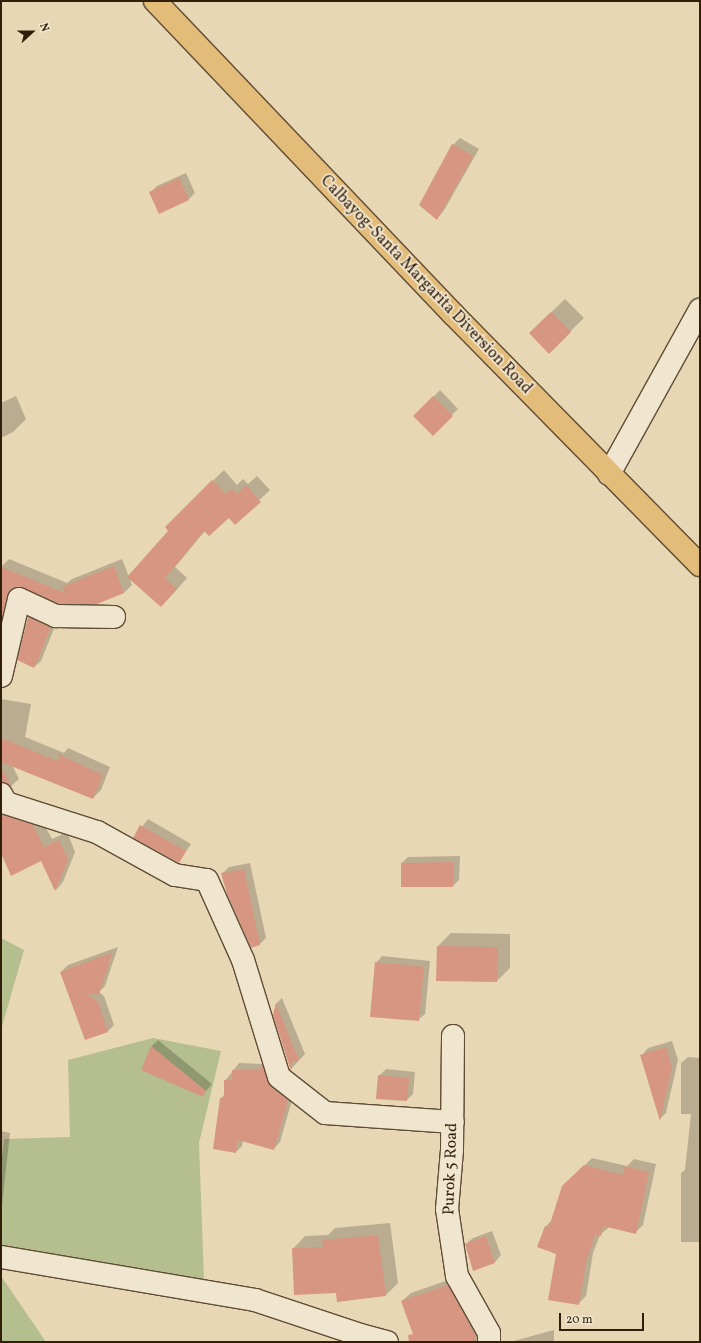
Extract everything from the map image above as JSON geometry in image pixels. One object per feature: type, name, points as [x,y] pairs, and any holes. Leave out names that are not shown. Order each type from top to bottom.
[{"type":"highway","name":"Calbayog-Santa Margarita Diversion Road","points":[[155,1],[609,474],[700,565]]},
{"type":"street","points":[[609,474],[700,310]]},
{"type":"street","points":[[1,676],[19,599],[56,616],[114,617]]},
{"type":"street","points":[[1,794],[6,803],[97,832],[175,875],[207,880],[243,960],[279,1077],[325,1113],[452,1122]]},
{"type":"street","name":"Purok 5 Road","points":[[453,1036],[452,1122],[447,1209],[457,1276],[489,1333],[489,1342]]},
{"type":"street","points":[[1,1257],[255,1300],[387,1342]]},
{"type":"green space","points":[[1,938],[24,950],[1,1030]]},
{"type":"green space","points":[[153,1038],[221,1051],[199,1143],[204,1281],[1,1246],[1,1165],[4,1139],[70,1137],[68,1060]]},
{"type":"green space","points":[[1,1276],[46,1342],[1,1342]]},
{"type":"building","points":[[452,144],[473,156],[437,220],[419,205]]},
{"type":"building","points":[[179,178],[189,200],[159,214],[149,192]]},
{"type":"building","points":[[551,312],[571,332],[549,354],[529,333]]},
{"type":"building","points":[[433,396],[453,416],[433,436],[413,416]]},
{"type":"building","points":[[212,480],[226,494],[232,489],[237,494],[246,485],[261,502],[235,525],[229,518],[209,536],[204,531],[165,578],[177,589],[161,607],[127,577],[168,531],[165,527]]},
{"type":"building","points":[[114,566],[124,593],[97,604],[59,604],[24,588],[17,587],[7,596],[1,621],[1,567],[65,593],[62,587]]},
{"type":"building","points":[[28,617],[51,627],[34,668],[17,660]]},
{"type":"building","points":[[1,738],[57,761],[60,755],[103,775],[93,799],[1,762]]},
{"type":"building","points":[[1,768],[12,787],[1,782]]},
{"type":"building","points":[[1,814],[32,824],[44,847],[59,840],[68,860],[55,891],[41,861],[11,876],[1,853]]},
{"type":"building","points":[[140,825],[186,851],[179,863],[133,838]]},
{"type":"building","points":[[454,862],[453,887],[401,887],[401,863]]},
{"type":"building","points":[[244,869],[260,945],[251,948],[227,894],[221,873]]},
{"type":"building","points":[[437,946],[498,947],[497,982],[436,981]]},
{"type":"building","points":[[112,953],[99,994],[86,993],[98,1002],[108,1032],[85,1040],[60,972]]},
{"type":"building","points":[[375,962],[424,967],[419,1021],[370,1017]]},
{"type":"building","points":[[276,1003],[299,1061],[292,1061],[291,1071],[273,1015]]},
{"type":"building","points":[[151,1046],[206,1091],[203,1097],[141,1070]]},
{"type":"building","points":[[666,1047],[672,1067],[660,1121],[640,1055]]},
{"type":"building","points":[[262,1064],[271,1087],[288,1100],[274,1150],[238,1140],[236,1153],[213,1149],[220,1098],[224,1098],[224,1080],[232,1080],[232,1070],[260,1070]]},
{"type":"building","points":[[378,1075],[409,1078],[407,1101],[376,1099]]},
{"type":"building","points":[[584,1165],[623,1175],[625,1166],[649,1172],[636,1234],[603,1226],[601,1236],[595,1235],[586,1262],[579,1305],[548,1300],[556,1254],[537,1247],[545,1226],[549,1227],[562,1186]]},
{"type":"building","points":[[378,1235],[386,1296],[337,1302],[336,1293],[294,1295],[292,1248],[323,1247],[322,1240]]},
{"type":"building","points":[[486,1236],[495,1263],[473,1271],[465,1244]]},
{"type":"building","points":[[448,1285],[476,1336],[476,1342],[409,1342],[408,1335],[413,1334],[401,1301]]}]
